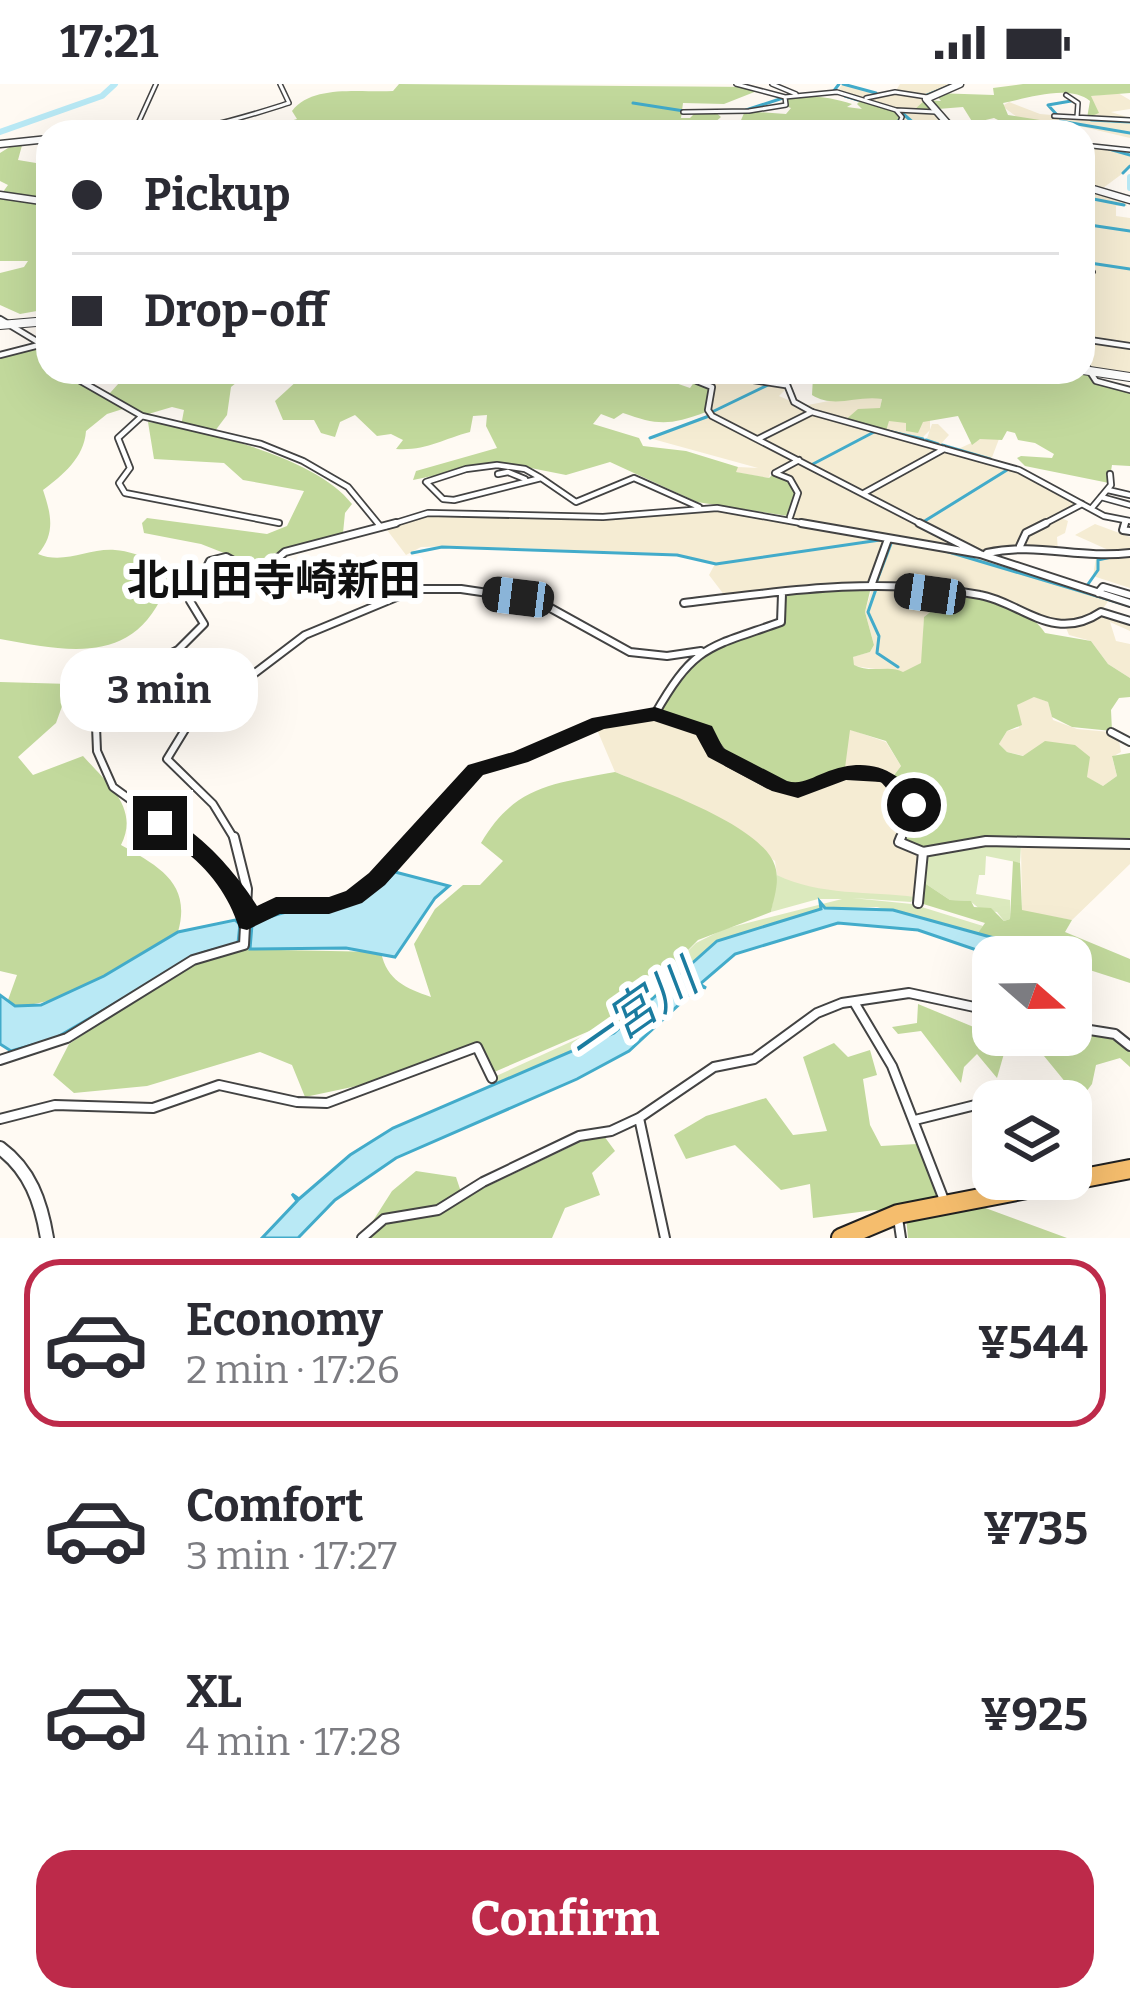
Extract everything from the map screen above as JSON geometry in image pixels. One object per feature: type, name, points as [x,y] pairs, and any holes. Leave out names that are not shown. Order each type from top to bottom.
[{"type":"main road","points":[[1092,1176],[1130,1169]]},
{"type":"main road","points":[[841,1238],[898,1214],[972,1199]]},
{"type":"street","points":[[145,120],[156,84]]},
{"type":"street","points":[[234,120],[289,103],[280,84]]},
{"type":"street","points":[[736,84],[785,98],[837,92],[895,110],[939,112]]},
{"type":"street","points":[[772,84],[800,96]]},
{"type":"street","points":[[837,92],[841,84]]},
{"type":"street","points":[[895,92],[899,84]]},
{"type":"street","points":[[862,100],[895,92],[927,97],[960,84]]},
{"type":"street","points":[[1066,94],[1078,103],[1077,117]]},
{"type":"street","points":[[927,97],[945,120]]},
{"type":"street","points":[[683,112],[706,109],[731,115],[763,106],[778,109],[786,105],[785,98]]},
{"type":"street","points":[[895,110],[901,120]]},
{"type":"street","points":[[1054,116],[1130,120]]},
{"type":"street","points":[[0,144],[36,140]]},
{"type":"street","points":[[1095,147],[1130,149]]},
{"type":"street","points":[[1095,189],[1128,199]]},
{"type":"street","points":[[0,195],[36,200]]},
{"type":"street","points":[[2,323],[36,322]]},
{"type":"street","points":[[2,323],[36,340]]},
{"type":"street","points":[[1095,341],[1130,346]]},
{"type":"street","points":[[0,355],[36,347]]},
{"type":"street","points":[[1095,369],[1130,377]]},
{"type":"street","points":[[1095,377],[1104,386],[1130,389]]},
{"type":"street","points":[[86,384],[142,416],[262,444],[303,461],[348,487],[380,526]]},
{"type":"street","points":[[706,384],[713,390],[708,412],[982,554],[1019,546],[1089,558],[1130,553]]},
{"type":"street","points":[[778,384],[785,385],[796,404],[850,426],[947,447],[1034,476],[1082,505],[1128,521],[1123,530],[1130,531]]},
{"type":"street","points":[[758,439],[812,412]]},
{"type":"street","points":[[142,416],[118,438],[130,468],[119,483],[125,493],[279,524]]},
{"type":"street","points":[[864,493],[947,447]]},
{"type":"street","points":[[789,518],[798,494],[790,479],[775,473],[799,460]]},
{"type":"street","points":[[542,478],[446,500],[426,482],[521,466],[542,478],[567,499],[582,502],[608,486],[641,479],[703,508]]},
{"type":"street","points":[[494,470],[528,480]]},
{"type":"street","points":[[494,470],[509,485]]},
{"type":"street","points":[[1091,509],[1108,490],[1110,474]]},
{"type":"street","points":[[1108,490],[1130,495]]},
{"type":"street","points":[[1101,497],[1130,505]]},
{"type":"street","points":[[1019,546],[1026,533],[1082,505]]},
{"type":"street","points":[[248,916],[234,887],[194,846],[122,797],[93,748],[97,710],[114,679],[178,651],[204,624],[190,601],[210,561],[226,557],[250,570],[264,570],[285,552],[428,513],[602,517],[703,508],[789,518],[982,554],[1099,592],[1103,586],[1130,599]]},
{"type":"street","points":[[871,586],[889,538]]},
{"type":"street","points":[[684,603],[871,586],[985,595],[1023,611],[1033,621],[1089,620],[1101,612],[1130,621]]},
{"type":"street","points":[[0,1060],[67,1038],[193,960],[240,947],[248,916],[241,846],[210,801],[166,759],[189,723],[305,635],[407,592],[437,588],[536,600],[630,652],[667,656],[701,651],[781,622],[783,592]]},
{"type":"street","points":[[655,714],[678,674],[701,651]]},
{"type":"street","points":[[248,916],[276,906],[329,905],[354,897],[377,879],[476,770],[521,757],[587,725],[655,714],[705,730],[710,747],[726,760],[793,790],[808,789],[844,773],[887,776],[913,801],[899,842],[923,852],[986,842],[1130,844]]},
{"type":"street","points":[[1111,732],[1130,742]]},
{"type":"street","points":[[918,904],[923,852]]},
{"type":"street","points":[[362,1238],[384,1219],[438,1210],[483,1182],[579,1136],[610,1131],[639,1118],[714,1067],[754,1059],[818,1013],[909,993],[972,1006]]},
{"type":"street","points":[[854,1002],[892,1066],[946,1204]]},
{"type":"street","points":[[1092,1030],[1115,1034],[1130,1046]]},
{"type":"street","points":[[0,1119],[55,1105],[153,1108],[220,1085],[296,1102],[327,1102],[477,1047],[492,1078]]},
{"type":"street","points":[[915,1120],[972,1106]]},
{"type":"street","points":[[639,1118],[665,1238]]},
{"type":"street","points":[[0,1148],[20,1166],[36,1192],[46,1238]]},
{"type":"street","points":[[898,1214],[901,1238]]},
{"type":"shaded area","points":[[842,84],[876,94],[895,92],[900,84],[958,84],[926,96],[945,120],[901,120],[903,115],[886,104],[838,91]]},
{"type":"shaded area","points":[[1118,93],[1130,100],[1130,109],[1111,112],[1130,118],[1130,138],[1095,130],[1095,120],[1021,120],[1002,106],[1009,102],[1040,114],[1086,118],[1098,113],[1090,96]]},
{"type":"shaded area","points":[[1095,147],[1130,150],[1130,168],[1099,191],[1124,199],[1127,206],[1116,206],[1116,216],[1130,218],[1130,376],[1095,370]]},
{"type":"shaded area","points":[[709,384],[784,384],[779,396],[802,406],[862,395],[882,399],[880,408],[843,423],[885,432],[888,421],[930,420],[930,430],[938,424],[949,435],[939,446],[956,450],[980,439],[999,439],[991,460],[1033,476],[1080,505],[1059,517],[1068,521],[1065,533],[1057,537],[1058,552],[1017,546],[984,553],[887,536],[870,584],[725,596],[709,575],[715,564],[677,554],[458,546],[421,547],[406,555],[384,526],[426,514],[599,518],[713,509],[790,519],[800,501],[791,479],[771,470],[769,478],[734,472],[738,467],[758,468],[649,438],[710,414],[713,387]]},
{"type":"shaded area","points":[[1095,524],[1130,537],[1130,588],[1093,576],[1096,558],[1115,553],[1075,535]]},
{"type":"shaded area","points":[[889,541],[984,560],[1109,600],[1100,613],[1130,622],[1130,631],[1110,622],[1116,641],[1130,644],[1130,678],[1108,664],[1091,641],[1069,635],[1063,621],[1084,619],[1032,620],[970,592],[950,594],[924,617],[922,663],[904,673],[854,666],[852,657],[870,652],[874,645],[865,612],[872,589],[910,592],[873,585]]},
{"type":"shaded area","points":[[1023,698],[1048,702],[1053,720],[1077,729],[1110,732],[1121,752],[1112,757],[1117,776],[1103,786],[1037,751],[1024,756],[1007,752],[999,744],[1007,731],[1019,728],[1017,705]]},
{"type":"shaded area","points":[[654,715],[703,732],[705,743],[717,755],[773,785],[847,774],[887,778],[909,797],[911,806],[897,842],[920,853],[916,897],[808,891],[777,875],[775,861],[672,796],[615,772],[595,725]]},
{"type":"shaded area","points":[[849,729],[886,742],[901,766],[892,778],[841,772]]},
{"type":"shaded area","points":[[1071,841],[1115,848],[1130,845],[1130,864],[1072,920],[1022,911],[1021,845]]},
{"type":"green space","points":[[399,84],[752,87],[757,91],[724,104],[683,103],[681,118],[690,118],[698,110],[713,110],[721,117],[718,120],[292,120],[297,119],[292,111],[301,102],[325,93],[393,91]]},
{"type":"green space","points":[[1130,84],[1130,93],[1091,96],[1099,113],[1087,118],[1090,101],[1071,93],[1003,103],[1008,115],[1040,120],[971,120],[963,107],[913,111],[925,100],[941,101],[934,93],[994,95],[993,88]]},
{"type":"green space","points":[[811,96],[862,109],[857,104],[861,100],[872,102],[901,116],[899,120],[741,120],[745,111],[786,114],[791,108],[785,106],[786,98]]},
{"type":"green space","points":[[24,138],[18,160],[36,163],[36,311],[20,314],[0,305],[0,273],[24,267],[28,261],[0,261],[0,196],[8,185],[0,181],[0,153]]},
{"type":"green space","points":[[36,347],[36,384],[83,384],[110,393],[118,384],[235,384],[227,415],[212,435],[307,469],[340,491],[352,504],[345,513],[343,533],[266,556],[257,566],[201,544],[144,533],[142,523],[147,518],[267,534],[287,526],[304,491],[243,480],[224,463],[154,459],[148,422],[181,426],[184,410],[172,407],[145,415],[129,407],[107,414],[86,431],[77,458],[43,490],[50,523],[48,539],[38,554],[57,558],[125,551],[188,579],[187,589],[164,592],[150,616],[115,643],[72,649],[0,639],[0,357]]},
{"type":"green space","points":[[1095,381],[1130,390],[1130,466],[1112,465],[1109,483],[1025,466],[1017,458],[1052,458],[1054,454],[1007,431],[1002,440],[980,439],[972,445],[958,416],[923,422],[918,433],[906,431],[906,423],[889,421],[886,431],[843,422],[858,409],[880,408],[882,399],[837,401],[812,395],[813,384]]},
{"type":"green space","points":[[294,384],[678,384],[690,388],[702,384],[710,387],[706,412],[663,422],[623,413],[614,419],[601,414],[593,424],[639,438],[643,446],[686,451],[738,467],[736,472],[769,478],[774,473],[787,478],[796,495],[788,516],[697,502],[610,462],[566,475],[500,462],[413,480],[416,471],[497,448],[486,426],[487,415],[473,416],[470,432],[434,444],[396,449],[403,440],[391,434],[377,436],[355,415],[340,422],[335,437],[321,433],[314,420],[283,420],[275,401]]},
{"type":"green space","points":[[871,587],[865,612],[874,645],[870,652],[853,657],[860,668],[903,672],[921,663],[924,617],[948,599],[968,594],[1019,610],[1045,633],[1091,641],[1108,664],[1130,678],[1130,697],[1119,698],[1111,710],[1112,731],[1072,727],[1052,717],[1048,702],[1034,697],[1017,705],[1022,725],[1007,731],[999,744],[1023,756],[1045,741],[1075,745],[1090,757],[1087,777],[1103,786],[1117,776],[1112,756],[1130,753],[1130,842],[991,840],[918,850],[902,843],[915,801],[892,778],[901,766],[886,741],[850,730],[845,768],[801,790],[731,762],[705,729],[657,714],[674,684],[700,658],[724,644],[781,624],[785,595]]},
{"type":"green space","points":[[0,682],[70,684],[56,723],[18,757],[33,775],[83,756],[124,808],[126,832],[121,845],[169,878],[181,915],[178,932],[100,980],[58,998],[15,1006],[8,1000],[17,975],[0,971]]},
{"type":"green space","points":[[615,772],[729,822],[766,851],[777,878],[771,912],[698,940],[635,1004],[608,1023],[492,1073],[479,1045],[371,1083],[305,1097],[292,1065],[260,1052],[147,1086],[74,1093],[53,1075],[69,1044],[191,963],[227,949],[381,952],[393,977],[431,997],[414,944],[435,909],[463,885],[480,885],[503,861],[481,843],[494,824],[538,790]]},
{"type":"green space","points":[[990,843],[1021,845],[1020,863],[986,856],[985,875],[979,875],[976,894],[1010,900],[1010,919],[1004,921],[997,912],[981,910],[970,901],[950,900],[923,882],[924,856]]},
{"type":"green space","points":[[1013,861],[1020,863],[1022,910],[1072,920],[1065,932],[1075,936],[982,936],[977,934],[985,923],[920,903],[923,882],[950,900],[971,901],[974,907],[991,908],[1004,921],[1010,919]]},
{"type":"green space","points":[[777,875],[827,890],[916,897],[911,902],[852,898],[912,904],[983,926],[977,934],[877,907],[824,909],[822,904],[842,899],[818,899],[771,912]]},
{"type":"green space","points":[[822,904],[822,908],[717,941],[614,1033],[499,1085],[494,1077],[614,1022],[696,943],[724,929]]},
{"type":"green space","points":[[1092,943],[1130,959],[1130,983],[1092,971]]},
{"type":"green space","points":[[918,1004],[972,1026],[975,1056],[964,1067],[961,1083],[921,1031],[898,1034],[892,1027],[917,1023]]},
{"type":"green space","points":[[1092,1033],[1107,1035],[1130,1050],[1130,1067],[1120,1058],[1096,1065],[1092,1084],[1092,1080],[1064,1080],[1044,1056],[1092,1056]]},
{"type":"green space","points":[[834,1043],[848,1057],[870,1050],[877,1075],[863,1079],[870,1125],[881,1146],[917,1144],[943,1211],[980,1206],[1067,1238],[908,1238],[906,1216],[875,1210],[813,1218],[810,1184],[781,1190],[735,1145],[686,1159],[674,1135],[706,1116],[766,1098],[793,1135],[827,1131],[803,1057]]},
{"type":"green space","points":[[979,1056],[1003,1056],[997,1078]]},
{"type":"green space","points":[[604,1136],[615,1151],[592,1173],[600,1195],[565,1208],[552,1238],[362,1238],[392,1191],[416,1171],[456,1177],[463,1198],[580,1142]]},
{"type":"water","points":[[395,872],[449,886],[435,898],[395,957],[346,948],[250,949],[252,925],[290,911],[361,897]]},
{"type":"water","points":[[820,902],[825,908],[893,910],[987,936],[972,936],[972,948],[918,930],[838,923],[735,954],[700,984],[706,988],[699,986],[629,1051],[577,1079],[396,1158],[335,1200],[298,1238],[262,1238],[297,1201],[292,1194],[299,1199],[350,1155],[393,1128],[614,1033],[717,941],[821,909]]},
{"type":"water","points":[[235,920],[240,924],[238,943],[202,953],[54,1039],[11,1051],[0,1044],[0,995],[15,1006],[41,1005],[104,976],[178,932]]},
{"type":"waterway","points":[[0,132],[102,96],[115,84]]},
{"type":"waterway","points":[[833,92],[839,84]]},
{"type":"waterway","points":[[843,84],[876,93]]},
{"type":"waterway","points":[[925,96],[952,85]]},
{"type":"waterway","points":[[845,96],[858,100]]},
{"type":"waterway","points":[[746,110],[783,98]]},
{"type":"waterway","points":[[1057,115],[1048,105],[1071,101]]},
{"type":"waterway","points":[[633,103],[684,111]]},
{"type":"waterway","points":[[693,111],[736,112]]},
{"type":"waterway","points":[[901,112],[910,120]]},
{"type":"waterway","points":[[1095,120],[1130,122]]},
{"type":"waterway","points":[[1095,127],[1130,133]]},
{"type":"waterway","points":[[1109,149],[1130,155]]},
{"type":"waterway","points":[[1123,173],[1130,166]]},
{"type":"waterway","points":[[1130,177],[1130,188]]},
{"type":"waterway","points":[[1095,199],[1124,205]]},
{"type":"waterway","points":[[1095,226],[1130,231]]},
{"type":"waterway","points":[[1095,264],[1130,269]]},
{"type":"waterway","points":[[712,412],[768,385]]},
{"type":"waterway","points":[[650,438],[709,416]]},
{"type":"waterway","points":[[887,431],[923,439]]},
{"type":"waterway","points":[[813,464],[874,432]]},
{"type":"waterway","points":[[926,440],[938,444]]},
{"type":"waterway","points":[[942,445],[990,459]]},
{"type":"waterway","points":[[923,522],[1007,470]]},
{"type":"waterway","points":[[412,553],[442,547],[677,555],[716,564],[880,540]]},
{"type":"waterway","points":[[876,583],[892,541]]},
{"type":"waterway","points":[[942,550],[1130,606]]},
{"type":"waterway","points":[[1086,587],[1098,570],[1098,560],[1111,557]]},
{"type":"waterway","points":[[876,589],[868,612],[879,636],[877,653],[898,667]]},
{"type":"district","name":"北山田寺崎新田","points":[[274,580]]},
{"type":"route","points":[[160,823],[194,846],[234,887],[248,911],[247,922],[276,906],[329,905],[354,897],[377,879],[476,770],[521,757],[587,725],[655,714],[705,730],[706,742],[715,752],[779,786],[808,789],[844,773],[887,776],[914,805]]},
{"type":"water label","name":"一宮川","points":[[632,1013]]}]
